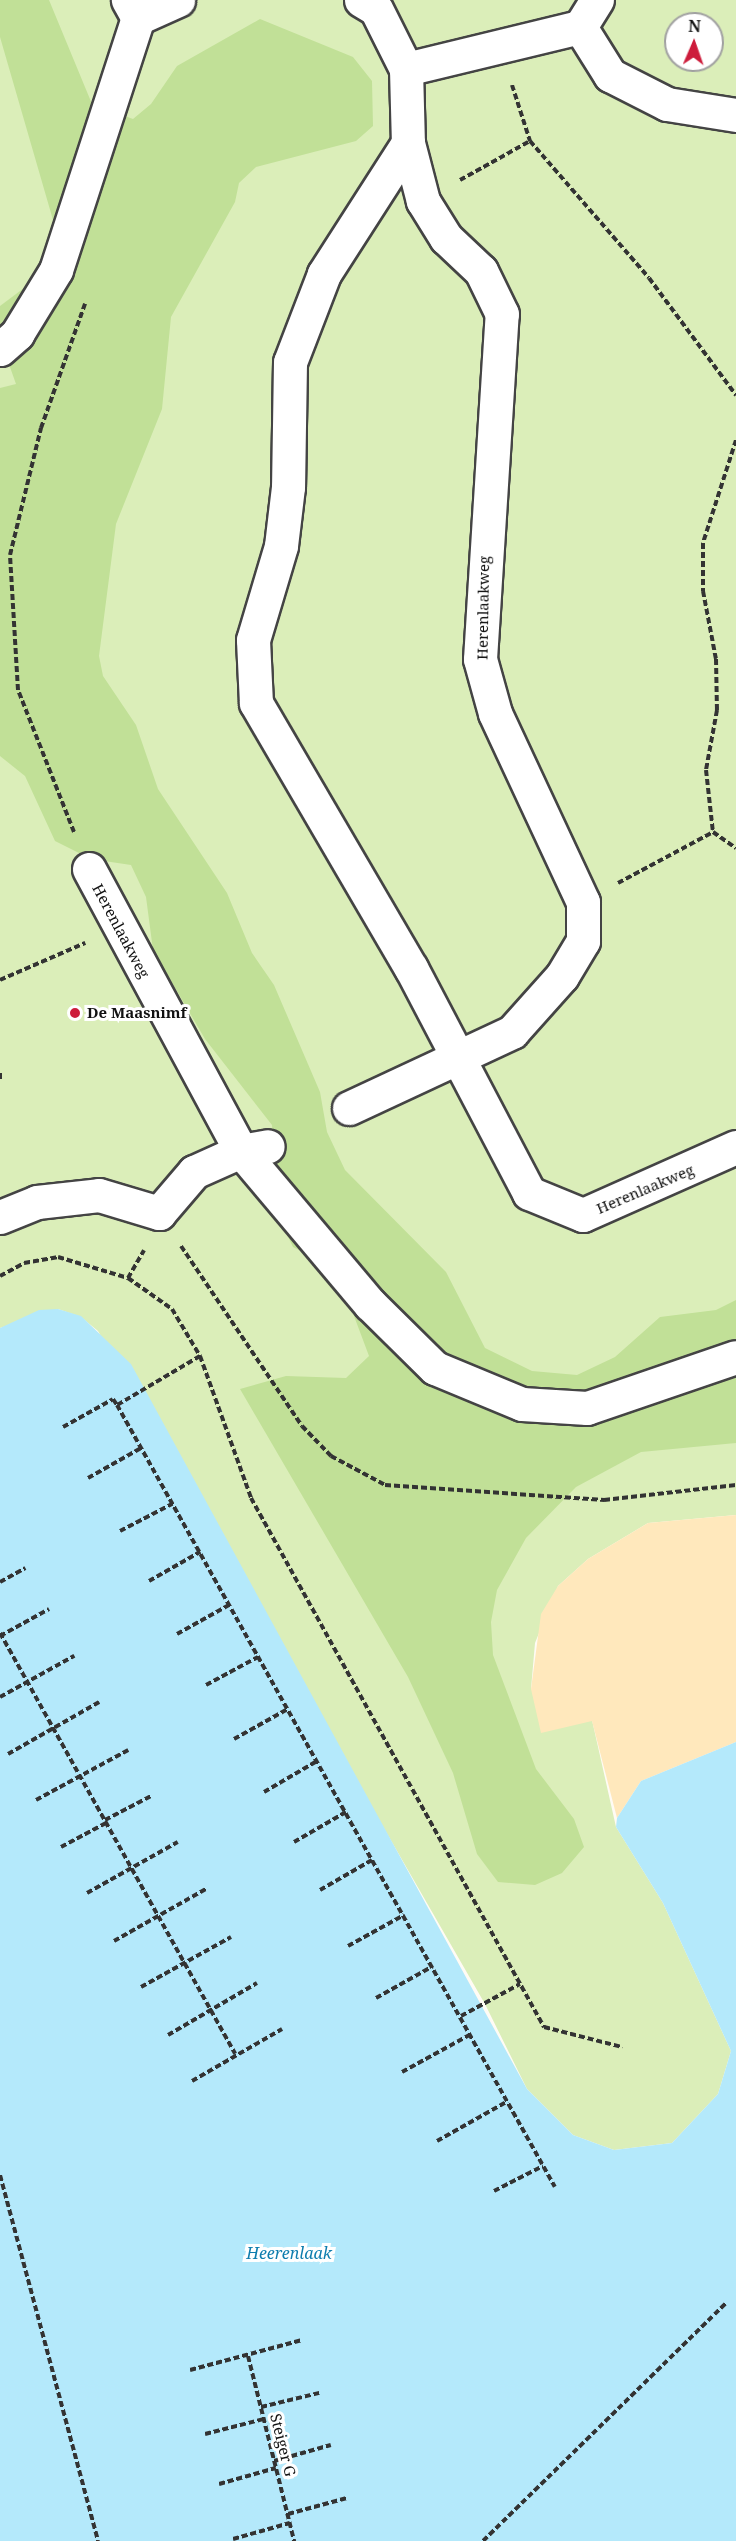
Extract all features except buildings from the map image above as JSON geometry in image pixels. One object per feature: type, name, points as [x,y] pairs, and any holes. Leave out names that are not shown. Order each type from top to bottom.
[{"type":"lane","points":[[0,349],[17,334],[56,270],[133,9],[178,0]]},
{"type":"lane","name":"Herenlaakweg","points":[[349,1108],[512,1032],[562,976],[583,940],[583,902],[495,712],[480,659],[502,314],[481,271],[446,238],[423,201],[408,143],[406,69],[376,9],[361,0]]},
{"type":"lane","points":[[406,69],[500,47],[589,13],[610,75],[667,104],[736,116]]},
{"type":"lane","name":"Herenlaakweg","points":[[408,143],[324,274],[290,362],[287,499],[281,546],[253,640],[256,704],[458,1056],[529,1192],[583,1215],[736,1147]]},
{"type":"lane","name":"Herenlaakweg","points":[[89,869],[118,929],[290,1203],[370,1304],[446,1373],[522,1404],[587,1408],[736,1357]]},
{"type":"lane","points":[[0,1217],[36,1202],[99,1195],[159,1213],[194,1172],[254,1148]]},
{"type":"path","points":[[500,47],[530,141],[649,278],[736,395]]},
{"type":"path","points":[[423,201],[530,141]]},
{"type":"path","points":[[87,296],[41,428],[10,555],[18,690],[89,869]]},
{"type":"path","points":[[736,440],[703,543],[703,591],[716,659],[717,710],[706,770],[713,832],[736,848]]},
{"type":"path","points":[[583,902],[713,832]]},
{"type":"path","points":[[0,980],[118,929]]},
{"type":"path","points":[[0,1073],[0,1080]]},
{"type":"path","points":[[159,1213],[302,1426],[331,1456],[385,1485],[604,1500],[736,1485]]},
{"type":"path","points":[[0,1276],[24,1263],[57,1257],[128,1278],[172,1309],[200,1356],[250,1498],[544,2027],[622,2047]]},
{"type":"path","points":[[117,1405],[200,1356]]},
{"type":"path","points":[[63,1427],[113,1398],[555,2187]]},
{"type":"path","points":[[88,1478],[141,1448]]},
{"type":"path","points":[[120,1531],[172,1504]]},
{"type":"path","points":[[148,1581],[200,1552]]},
{"type":"path","points":[[0,1582],[25,1568]]},
{"type":"path","points":[[177,1634],[229,1605]]},
{"type":"path","points":[[49,1609],[0,1634],[235,2054]]},
{"type":"path","points":[[0,1698],[74,1656]]},
{"type":"path","points":[[206,1685],[258,1657]]},
{"type":"path","points":[[8,1754],[99,1702]]},
{"type":"path","points":[[234,1739],[288,1709]]},
{"type":"path","points":[[36,1800],[128,1750]]},
{"type":"path","points":[[264,1792],[317,1761]]},
{"type":"path","points":[[61,1847],[151,1796]]},
{"type":"path","points":[[294,1842],[346,1812]]},
{"type":"path","points":[[87,1894],[178,1842]]},
{"type":"path","points":[[320,1890],[372,1860]]},
{"type":"path","points":[[114,1942],[206,1890]]},
{"type":"path","points":[[348,1946],[404,1915]]},
{"type":"path","points":[[141,1989],[231,1937]]},
{"type":"path","points":[[376,1998],[433,1966]]},
{"type":"path","points":[[167,2036],[257,1983]]},
{"type":"path","points":[[461,2016],[520,1984]]},
{"type":"path","points":[[192,2081],[282,2029]]},
{"type":"path","points":[[402,2072],[471,2034]]},
{"type":"path","points":[[437,2141],[508,2101]]},
{"type":"path","points":[[494,2191],[543,2166]]},
{"type":"path","points":[[0,2175],[98,2541]]},
{"type":"path","points":[[483,2541],[726,2303]]},
{"type":"path","points":[[190,2370],[302,2340]]},
{"type":"path","name":"Steiger G","points":[[248,2356],[294,2541]]},
{"type":"path","points":[[261,2407],[319,2393]]},
{"type":"path","points":[[205,2434],[264,2419]]},
{"type":"path","points":[[274,2461],[331,2445]]},
{"type":"path","points":[[219,2484],[276,2468]]},
{"type":"path","points":[[288,2514],[347,2498]]},
{"type":"path","points":[[233,2538],[290,2523]]},
{"type":"green space","points":[[0,0],[736,0],[736,1515],[648,1523],[588,1559],[558,1586],[535,1643],[531,1689],[592,1720],[616,1827],[663,1903],[731,2051],[718,2094],[672,2143],[614,2150],[573,2135],[527,2089],[485,2004],[98,1331],[81,1317],[58,1309],[0,1328]]},
{"type":"green space","points":[[0,0],[49,0],[92,104],[133,119],[151,104],[177,66],[260,19],[353,57],[372,81],[373,126],[356,141],[256,167],[239,183],[235,202],[171,317],[162,409],[116,524],[99,656],[103,676],[136,725],[158,789],[227,893],[252,953],[274,985],[320,1092],[327,1132],[345,1170],[446,1272],[485,1348],[532,1371],[577,1375],[615,1357],[660,1317],[716,1310],[736,1300],[736,1443],[641,1452],[576,1487],[526,1538],[497,1590],[491,1622],[493,1655],[536,1769],[574,1819],[584,1847],[562,1873],[535,1885],[498,1882],[477,1854],[453,1773],[408,1677],[240,1389],[286,1376],[346,1378],[369,1356],[345,1292],[325,1263],[293,1247],[277,1214],[272,1125],[205,1039],[153,950],[146,897],[131,865],[91,859],[55,841],[25,776],[0,756],[0,388],[16,384],[0,339],[0,306],[36,279],[51,252],[53,220],[0,37]]},
{"type":"sand","points":[[736,1515],[736,1742],[641,1781],[617,1818],[592,1721],[541,1733],[531,1689],[541,1614],[558,1586],[588,1559],[648,1523]]},
{"type":"water","name":"Heerenlaak","points":[[58,1309],[81,1316],[131,1364],[527,2089],[573,2135],[614,2150],[672,2143],[718,2094],[731,2051],[663,1903],[616,1827],[617,1818],[641,1781],[736,1742],[736,2541],[0,2541],[0,1328],[39,1310]]},
{"type":"place","name":"De Maasnimf","points":[[75,1013]]}]
